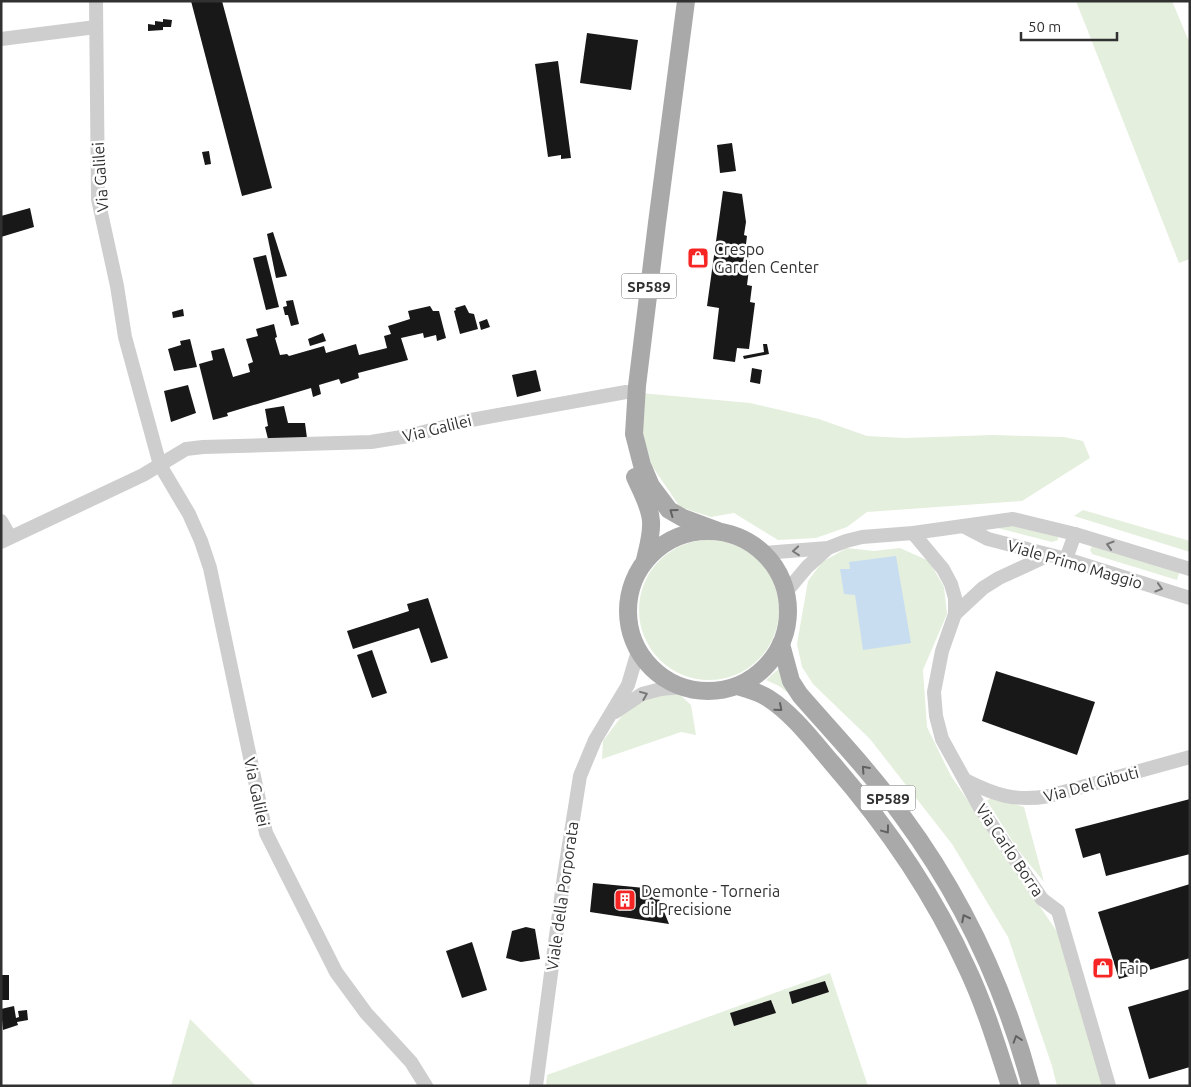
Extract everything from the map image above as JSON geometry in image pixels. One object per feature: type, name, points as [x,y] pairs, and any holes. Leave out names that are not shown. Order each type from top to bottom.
[{"type":"main road","name":"SP589","points":[[674,1],[663,100],[646,215],[623,432],[625,451],[647,504],[651,520],[651,535],[645,560],[633,581],[627,605],[629,629],[638,651],[649,666],[664,678],[681,687],[709,691],[737,686],[755,676],[770,662],[781,644],[788,618],[786,592],[778,571],[764,553],[735,535],[683,518],[669,510],[651,486],[642,465],[634,434],[636,396],[686,1]]},
{"type":"main road","name":"SP589","points":[[645,560],[660,546],[679,535],[700,531],[718,531]]},
{"type":"main road","name":"SP589","points":[[781,644],[791,681],[800,695],[872,777],[903,817],[933,861],[959,905],[987,961],[1008,1013],[1031,1086]]},
{"type":"main road","name":"SP589","points":[[737,686],[768,698],[782,709],[806,733],[854,788],[888,831],[941,915],[967,969],[989,1022],[1010,1086]]},
{"type":"street","name":"Via Galilei","points":[[96,1],[98,199],[117,286],[125,337],[160,465],[189,514],[210,568],[266,833],[336,972],[366,1013],[411,1062],[426,1086]]},
{"type":"street","points":[[1,39],[96,27]]},
{"type":"street","name":"Via Galilei","points":[[6,540],[160,465],[186,450],[194,448],[371,442],[408,436],[471,420],[626,392]]},
{"type":"street","name":"Viale Primo Maggio","points":[[828,548],[862,537],[913,533],[1013,519],[1075,534],[1190,569]]},
{"type":"street","points":[[1,521],[6,540]]},
{"type":"street","name":"Viale Primo Maggio","points":[[963,526],[988,539],[1066,559],[1190,598]]},
{"type":"street","name":"Via Carlo Borra","points":[[913,533],[943,569],[951,584],[955,598],[955,614],[942,651],[934,692],[936,716],[942,739],[979,806],[1042,900],[1058,911],[1109,1086]]},
{"type":"street","points":[[1066,559],[1075,534]]},
{"type":"street","points":[[764,553],[828,548]]},
{"type":"street","points":[[786,592],[807,567],[828,548]]},
{"type":"street","name":"Via Carlo Borra","points":[[955,614],[983,588],[998,578],[1049,555]]},
{"type":"street","name":"Viale della Porporata","points":[[536,1086],[564,876],[580,776],[595,740],[628,685],[638,651]]},
{"type":"street","points":[[612,713],[642,694],[661,689],[681,687]]},
{"type":"street","name":"Via Del Gibuti","points":[[965,780],[989,792],[1014,798],[1032,799],[1190,757]]},
{"type":"green space","points":[[1076,1],[1172,1],[1190,44],[1190,259],[1179,263]]},
{"type":"green space","points":[[641,393],[750,403],[819,419],[867,436],[905,438],[993,435],[1064,437],[1083,441],[1090,458],[1022,501],[867,512],[847,527],[816,538],[778,540],[734,513],[711,517],[680,507],[652,466],[639,422]]},
{"type":"green space","points":[[1083,510],[1190,541],[1190,552],[1074,516]]},
{"type":"green space","points":[[1011,523],[1058,537],[1058,540],[1052,542],[986,525]]},
{"type":"green space","points":[[709,540],[736,546],[748,552],[758,561],[767,571],[773,583],[779,610],[773,637],[767,649],[758,659],[748,668],[736,674],[709,680],[682,674],[670,668],[660,659],[651,649],[645,637],[639,610],[645,583],[651,571],[660,561],[670,552],[682,546]]},
{"type":"green space","points":[[1092,546],[1180,570],[1177,580],[1092,554],[1090,550]]},
{"type":"green space","points":[[847,548],[874,551],[900,548],[929,561],[944,587],[947,614],[923,670],[927,727],[951,776],[1058,933],[1104,1086],[1057,1086],[1008,937],[952,844],[870,739],[813,684],[802,667],[797,644],[808,581],[822,562]]},
{"type":"green space","points":[[781,667],[792,696],[779,686],[766,680]]},
{"type":"green space","points":[[678,693],[691,705],[696,735],[681,732],[602,759],[603,741],[627,709],[652,695]]},
{"type":"green space","points":[[992,797],[1024,807],[1044,882],[1018,850],[987,801]]},
{"type":"green space","points":[[830,973],[868,1086],[546,1086],[547,1075]]},
{"type":"green space","points":[[190,1019],[256,1086],[171,1086]]},
{"type":"water","points":[[896,556],[911,643],[863,650],[855,595],[844,594],[840,569],[850,569],[849,562]]},
{"type":"building","points":[[191,1],[222,1],[272,188],[242,196]]},
{"type":"building","points":[[163,19],[172,20],[171,27],[163,27],[163,30],[148,31],[148,24],[155,25],[155,21],[163,22]]},
{"type":"building","points":[[587,33],[638,40],[631,90],[580,83]]},
{"type":"building","points":[[558,61],[571,158],[561,159],[561,155],[548,157],[535,64]]},
{"type":"building","points":[[732,143],[736,171],[720,173],[717,145]]},
{"type":"building","points":[[209,151],[211,164],[205,165],[202,152]]},
{"type":"building","points":[[723,191],[742,194],[746,222],[744,235],[747,236],[744,260],[750,261],[747,285],[752,286],[750,302],[755,303],[749,349],[737,348],[735,362],[713,359],[719,308],[707,306]]},
{"type":"building","points":[[30,208],[34,227],[1,237],[1,216]]},
{"type":"building","points":[[273,232],[287,276],[276,278],[267,234]]},
{"type":"building","points":[[266,255],[279,307],[266,310],[253,258]]},
{"type":"building","points":[[293,300],[299,324],[291,326],[288,315],[285,315],[283,307],[287,306],[286,301]]},
{"type":"building","points":[[465,305],[469,313],[474,314],[478,329],[460,334],[454,311],[456,310],[455,308]]},
{"type":"building","points":[[430,306],[433,311],[439,311],[446,338],[437,341],[436,335],[424,338],[423,333],[401,338],[408,360],[358,373],[359,378],[341,384],[339,379],[319,385],[321,394],[313,397],[311,388],[227,413],[228,416],[213,420],[199,364],[213,360],[211,351],[224,348],[233,377],[250,372],[248,364],[253,362],[246,339],[258,336],[256,329],[274,324],[277,337],[275,338],[280,355],[287,354],[289,356],[324,346],[326,353],[356,344],[359,355],[387,348],[384,336],[391,334],[388,326],[410,319],[408,311]]},
{"type":"building","points":[[183,309],[184,316],[173,318],[172,312]]},
{"type":"building","points":[[487,319],[490,327],[481,330],[479,322]]},
{"type":"building","points":[[323,333],[326,341],[310,346],[308,339]]},
{"type":"building","points":[[190,339],[197,367],[174,371],[168,349],[181,345],[180,341]]},
{"type":"building","points":[[763,344],[767,344],[769,354],[744,359],[743,356],[764,352]]},
{"type":"building","points":[[752,368],[762,370],[760,384],[750,382]]},
{"type":"building","points":[[536,370],[541,391],[517,397],[512,375]]},
{"type":"building","points":[[188,385],[196,413],[171,422],[164,391]]},
{"type":"building","points":[[284,406],[288,423],[305,423],[307,438],[268,439],[265,427],[268,426],[265,409]]},
{"type":"building","points":[[428,598],[448,658],[431,663],[419,628],[353,649],[347,631],[409,611],[407,604]]},
{"type":"building","points":[[372,650],[387,693],[372,698],[357,655]]},
{"type":"building","points":[[996,671],[1095,702],[1077,755],[982,721]]},
{"type":"building","points":[[1190,799],[1190,854],[1106,876],[1100,853],[1083,858],[1075,829]]},
{"type":"building","name":"Demonte - Torneria di Precisione","points":[[593,883],[655,889],[669,924],[590,912]]},
{"type":"building","points":[[1190,884],[1190,958],[1119,979],[1098,912]]},
{"type":"building","points":[[526,927],[535,929],[540,959],[521,962],[506,958],[512,931]]},
{"type":"building","points":[[472,942],[487,990],[462,998],[446,951]]},
{"type":"building","points":[[1,975],[9,975],[9,1000],[1,1000]]},
{"type":"building","points":[[825,981],[829,992],[792,1004],[789,992]]},
{"type":"building","points":[[1190,989],[1190,1067],[1149,1079],[1128,1007]]},
{"type":"building","points":[[771,1000],[776,1013],[734,1026],[730,1013]]},
{"type":"building","points":[[14,1006],[16,1018],[19,1017],[18,1011],[27,1010],[28,1020],[17,1022],[18,1025],[3,1030],[1,1009]]},
{"type":"place","name":"Crespo Garden Center","points":[[698,258]]},
{"type":"place","name":"Demonte - Torneria di Precisione","points":[[625,900]]},
{"type":"place","name":"Faip","points":[[1103,968]]}]
